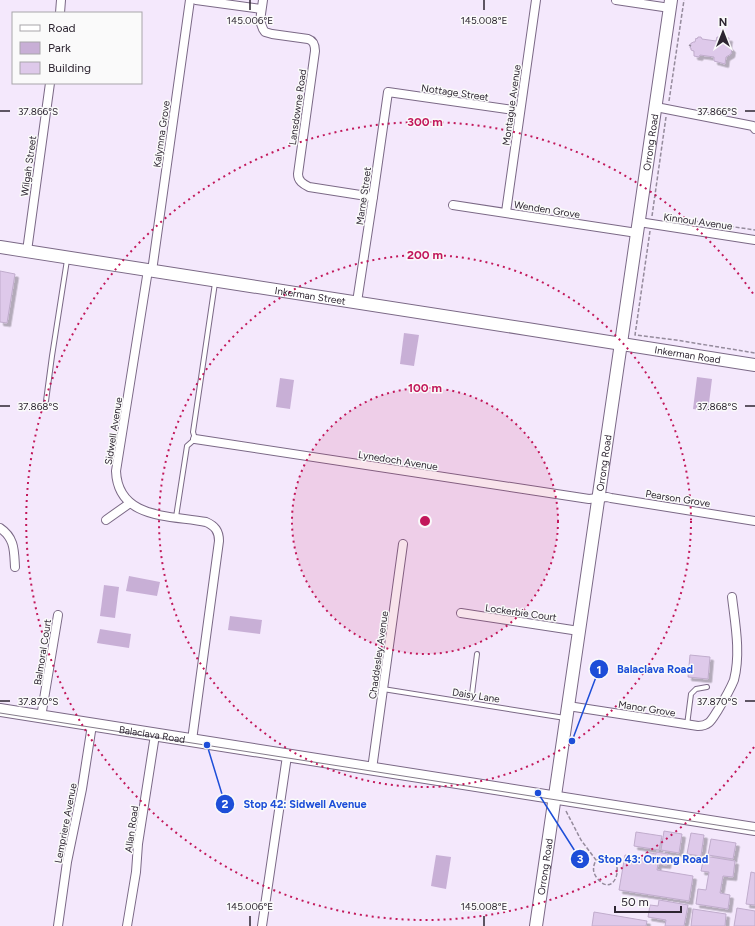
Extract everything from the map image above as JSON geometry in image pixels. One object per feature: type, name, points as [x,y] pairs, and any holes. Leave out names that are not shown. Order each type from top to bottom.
[{"type":"street","points":[[60,12],[62,0]]},
{"type":"street","name":"Kalymna Grove","points":[[150,270],[190,0]]},
{"type":"street","points":[[196,0],[261,9]]},
{"type":"street","name":"Lansdowne Road","points":[[263,0],[260,21],[265,32],[308,39],[314,46],[315,51],[298,174],[300,181],[309,187],[373,197]]},
{"type":"street","name":"Montague Avenue","points":[[506,212],[536,0]]},
{"type":"street","points":[[616,0],[671,4]]},
{"type":"street","name":"Orrong Road","points":[[536,926],[621,344],[662,108],[671,4]]},
{"type":"street","name":"Wilgah Street","points":[[26,251],[50,84]]},
{"type":"street","name":"Nottage Street","points":[[388,92],[520,111]]},
{"type":"street","name":"Marne Street","points":[[357,302],[388,92]]},
{"type":"street","points":[[662,108],[753,126],[755,129]]},
{"type":"street","name":"Wenden Grove","points":[[453,205],[642,226]]},
{"type":"street","name":"Kinnoul Avenue","points":[[642,226],[755,240]]},
{"type":"street","name":"Inkerman Street","points":[[0,247],[621,344]]},
{"type":"street","name":"Sidwell Avenue","points":[[150,270],[116,471],[120,490],[130,503],[151,514],[209,524],[215,528],[219,536],[192,740]]},
{"type":"street","name":"Inkerman Road","points":[[621,344],[755,366]]},
{"type":"street","name":"Lynedoch Avenue","points":[[195,438],[589,499],[598,498]]},
{"type":"street","name":"Pearson Grove","points":[[598,498],[611,498],[755,520]]},
{"type":"street","points":[[106,520],[130,503]]},
{"type":"street","points":[[0,528],[11,538],[15,567]]},
{"type":"street","name":"Chaddesley Avenue","points":[[372,769],[403,544]]},
{"type":"street","name":"Manor Grove","points":[[568,706],[687,725],[703,726],[709,723],[734,680],[737,647],[732,597]]},
{"type":"street","name":"Lockerbie Court","points":[[461,613],[579,631]]},
{"type":"street","name":"Balmoral Court","points":[[42,717],[58,614]]},
{"type":"street","name":"Balaclava Road","points":[[0,710],[755,829]]},
{"type":"street","name":"Lempriere Avenue","points":[[58,926],[67,862],[81,796],[92,725]]},
{"type":"street","name":"Allan Road","points":[[127,926],[155,735]]},
{"type":"street","points":[[262,926],[287,756]]},
{"type":"lane","points":[[46,401],[67,257]]},
{"type":"lane","points":[[176,518],[187,446],[195,438],[193,432],[215,280]]},
{"type":"lane","points":[[471,702],[478,654]]},
{"type":"lane","points":[[687,725],[691,694],[696,689],[707,687]]},
{"type":"lane","name":"Daisy Lane","points":[[383,689],[566,718]]},
{"type":"path","points":[[684,0],[662,108],[642,226],[634,334],[755,353]]},
{"type":"path","points":[[694,221],[755,230]]},
{"type":"path","points":[[566,811],[581,840],[596,860]]},
{"type":"path","points":[[609,859],[614,862],[617,873],[614,883],[605,884],[600,882],[594,875],[593,866],[596,860],[609,859]]},
{"type":"green space","points":[[404,333],[419,335],[414,366],[400,364]]},
{"type":"green space","points":[[697,377],[712,379],[708,411],[693,409]]},
{"type":"green space","points":[[280,378],[294,380],[290,409],[276,407]]},
{"type":"green space","points":[[129,576],[160,582],[157,596],[126,591]]},
{"type":"green space","points":[[104,585],[119,587],[115,618],[100,616]]},
{"type":"green space","points":[[230,616],[262,620],[260,634],[228,630]]},
{"type":"green space","points":[[100,629],[131,634],[129,648],[97,643]]},
{"type":"green space","points":[[436,855],[451,857],[446,889],[431,886]]},
{"type":"building","points":[[698,37],[716,41],[717,37],[729,38],[728,45],[732,49],[731,54],[726,57],[725,64],[714,61],[714,57],[700,55],[699,57],[694,56],[694,51],[690,48],[691,43],[695,42],[696,38],[697,39]]},
{"type":"building","points":[[0,271],[15,274],[7,323],[0,322]]},
{"type":"building","points":[[690,655],[710,657],[708,679],[688,677]]},
{"type":"building","points":[[664,831],[682,834],[679,853],[661,850]]},
{"type":"building","points":[[636,832],[662,836],[659,850],[634,846]]},
{"type":"building","points":[[691,833],[704,835],[701,856],[687,854]]},
{"type":"building","points":[[711,839],[736,843],[733,859],[708,855]]},
{"type":"building","points":[[646,852],[668,854],[667,865],[658,864],[657,870],[693,876],[689,901],[619,890],[625,855],[645,859]]},
{"type":"building","points":[[704,856],[735,861],[733,877],[723,876],[720,893],[730,895],[728,909],[696,904],[698,889],[706,890],[709,872],[701,871]]},
{"type":"building","points":[[751,872],[755,873],[755,905],[746,904]]},
{"type":"building","points":[[659,900],[688,905],[684,926],[665,926],[666,920],[648,917],[650,905],[658,906]]},
{"type":"building","points":[[737,908],[755,911],[755,926],[734,926]]},
{"type":"building","points":[[693,909],[726,914],[725,926],[691,926]]},
{"type":"building","points":[[594,912],[647,921],[646,926],[592,926]]},
{"type":"tram line","points":[[0,713],[755,831]]},
{"type":"place","name":"Balaclava Road","points":[[572,741]]},
{"type":"place","name":"Stop 42: Sidwell Avenue","points":[[207,745]]},
{"type":"place","name":"Stop 43: Orrong Road","points":[[538,793]]}]
